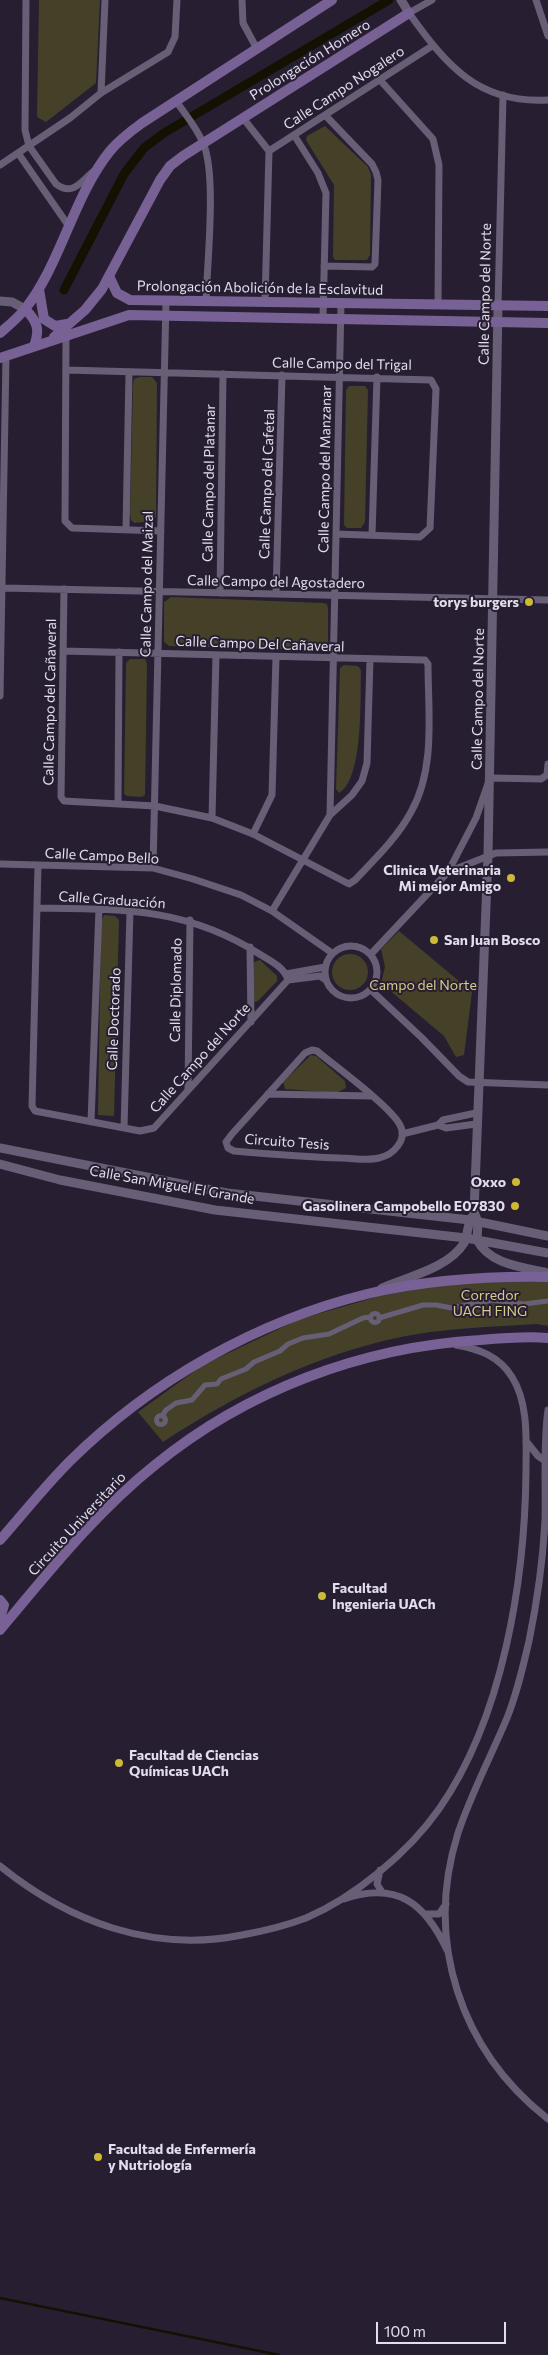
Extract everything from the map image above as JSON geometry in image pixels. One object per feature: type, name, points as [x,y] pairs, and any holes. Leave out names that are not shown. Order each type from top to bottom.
[{"type":"main road","points":[[0,333],[25,310],[38,288],[68,225],[110,151],[122,139],[176,101],[332,0]]},
{"type":"main road","name":"Prolongación Homero","points":[[203,143],[409,13]]},
{"type":"main road","points":[[49,341],[94,300],[109,276],[160,180],[170,166],[203,143]]},
{"type":"main road","name":"Prolongación Abolición de la Esclavitud","points":[[109,276],[117,293],[130,300],[548,306]]},
{"type":"main road","points":[[38,288],[41,310],[49,324],[59,327],[72,322]]},
{"type":"main road","points":[[25,310],[34,319],[38,328],[34,346]]},
{"type":"main road","name":"Prolongación Abolición de la Esclavitud","points":[[6,356],[129,315],[548,322]]},
{"type":"main road","points":[[0,1540],[70,1462],[152,1393],[213,1355],[266,1329],[367,1294],[458,1280],[548,1277]]},
{"type":"main road","name":"Circuito Universitario","points":[[0,1630],[104,1511],[155,1464],[212,1424],[290,1384],[344,1363],[374,1354],[438,1342],[548,1338]]},
{"type":"main road","points":[[0,1600],[4,1609],[0,1618]]},
{"type":"street","points":[[26,0],[25,130],[29,146],[56,184],[61,188],[72,190],[78,187],[99,168]]},
{"type":"street","points":[[102,93],[105,0]]},
{"type":"street","points":[[0,166],[70,118],[102,93],[168,52],[175,37],[177,0]]},
{"type":"street","points":[[250,0],[242,3],[245,28],[257,49]]},
{"type":"street","points":[[401,0],[432,46],[462,76],[484,88],[503,95],[548,100]]},
{"type":"street","name":"Prolongación Homero","points":[[409,13],[432,0]]},
{"type":"street","points":[[536,0],[548,36]]},
{"type":"street","name":"Calle Campo Nogalero","points":[[269,151],[432,46]]},
{"type":"street","points":[[380,80],[427,130],[437,149],[439,165],[438,305]]},
{"type":"street","name":"Calle Campo del Norte","points":[[476,1240],[474,1218],[476,1113],[490,778],[503,95]]},
{"type":"street","points":[[176,101],[203,143],[207,159],[209,205],[206,302]]},
{"type":"street","points":[[324,266],[372,267],[375,264],[378,180],[372,164],[326,115]]},
{"type":"street","points":[[243,118],[269,151],[265,302]]},
{"type":"street","points":[[294,135],[318,173],[326,193],[323,318]]},
{"type":"street","points":[[18,153],[68,225]]},
{"type":"street","points":[[0,301],[12,302],[25,310]]},
{"type":"street","name":"Calle Campo del Maizal","points":[[153,868],[166,301]]},
{"type":"street","name":"Calle Campo del Manzanar","points":[[330,815],[341,303]]},
{"type":"street","points":[[66,336],[65,521],[72,528],[161,531]]},
{"type":"street","points":[[0,696],[6,356]]},
{"type":"street","name":"Calle Campo del Trigal","points":[[66,370],[427,378],[435,387],[431,524],[428,532],[420,537],[336,534]]},
{"type":"street","points":[[126,530],[129,372]]},
{"type":"street","name":"Calle Campo del Platanar","points":[[220,593],[223,374]]},
{"type":"street","name":"Calle Campo del Cafetal","points":[[276,594],[282,375]]},
{"type":"street","points":[[372,535],[377,377]]},
{"type":"street","name":"Calle Campo del Agostadero","points":[[3,588],[548,600]]},
{"type":"street","name":"Calle Campo del Cañaveral","points":[[64,589],[61,797],[65,802],[155,806],[212,818],[253,834],[345,883],[352,883],[392,840],[412,811],[423,781],[428,758],[428,664],[425,660]]},
{"type":"street","name":"Calle Campo Del Cañaveral","points":[[63,651],[425,660]]},
{"type":"street","points":[[118,803],[119,652]]},
{"type":"street","points":[[212,818],[216,655]]},
{"type":"street","points":[[253,834],[272,795],[276,657]]},
{"type":"street","points":[[272,911],[330,815],[352,795],[365,772],[370,659]]},
{"type":"street","points":[[490,778],[541,779],[547,775],[548,764]]},
{"type":"street","name":"Calle Campo del Norte","points":[[371,954],[448,872],[476,818],[490,778]]},
{"type":"street","name":"Calle Campo del Norte","points":[[448,872],[488,855],[514,852],[548,852]]},
{"type":"street","name":"Calle Campo Bello","points":[[0,864],[153,868],[223,888],[272,911],[332,953]]},
{"type":"street","points":[[37,908],[38,866]]},
{"type":"street","name":"Calle Campo del Norte","points":[[37,908],[33,1109],[38,1112],[145,1131],[154,1128],[251,1022],[287,977]]},
{"type":"street","name":"Calle Graduación","points":[[37,908],[130,910],[190,920],[250,947],[274,962],[287,977]]},
{"type":"street","name":"Calle Doctorado","points":[[91,1122],[100,909]]},
{"type":"street","name":"Calle Doctorado","points":[[124,1128],[130,910]]},
{"type":"street","name":"Calle Diplomado","points":[[188,1090],[190,920]]},
{"type":"street","points":[[348,946],[356,946],[371,954],[377,968],[377,976],[371,990],[358,997],[343,997],[331,989],[326,980],[325,967],[332,953],[348,946]]},
{"type":"street","points":[[250,947],[251,1022]]},
{"type":"street","points":[[287,977],[325,967]]},
{"type":"street","points":[[287,977],[320,976],[326,980]]},
{"type":"street","points":[[371,990],[459,1076],[468,1082],[477,1084],[548,1085]]},
{"type":"street","name":"Circuito Tesis","points":[[312,1050],[317,1051],[371,1096],[389,1110],[399,1123],[402,1134],[401,1141],[386,1156],[374,1159],[301,1156],[228,1148],[228,1139],[305,1054],[312,1050]]},
{"type":"street","points":[[268,1094],[371,1096]]},
{"type":"street","points":[[402,1134],[438,1125],[443,1120],[476,1113]]},
{"type":"street","points":[[438,1125],[446,1128],[476,1124]]},
{"type":"street","name":"Calle San Miguel El Grande","points":[[0,1148],[226,1193],[474,1218],[548,1236]]},
{"type":"street","name":"Calle San Miguel El Grande","points":[[0,1164],[60,1180],[215,1210],[466,1238],[548,1253]]},
{"type":"street","name":"Calle Campo del Norte","points":[[466,1238],[474,1218]]},
{"type":"street","points":[[367,1294],[437,1265],[456,1252],[466,1238]]},
{"type":"street","points":[[476,1240],[495,1259],[548,1273]]},
{"type":"street","points":[[162,1416],[166,1410],[176,1403],[192,1400],[205,1385],[217,1384],[221,1379],[246,1369],[254,1362],[280,1351],[288,1344],[303,1338],[329,1334],[363,1318],[370,1317],[374,1313],[379,1318],[423,1305],[452,1308],[492,1300],[524,1304],[548,1301]]},
{"type":"street","points":[[0,1866],[40,1895],[82,1918],[110,1928],[161,1940],[206,1941],[260,1932],[301,1919],[338,1900],[380,1870],[411,1844],[440,1808],[465,1765],[494,1690],[516,1602],[523,1554],[526,1441],[521,1398],[508,1371],[486,1353],[472,1348],[438,1342]]},
{"type":"street","points":[[548,1410],[542,1554],[529,1640],[507,1716],[458,1833],[450,1866],[447,1902],[448,1954],[459,2001],[481,2044],[524,2098],[548,2119]]},
{"type":"street","points":[[526,1441],[538,1456],[547,1462]]},
{"type":"street","points":[[380,1870],[377,1884],[382,1892]]},
{"type":"street","points":[[338,1900],[382,1892],[395,1894],[412,1901],[427,1914],[448,1954]]},
{"type":"street","points":[[427,1914],[439,1914],[447,1902]]},
{"type":"green space","points":[[39,0],[100,0],[96,83],[46,122],[37,117]]},
{"type":"green space","points":[[325,126],[368,167],[371,175],[370,255],[367,260],[335,260],[333,257],[334,185],[306,140],[307,136]]},
{"type":"green space","points":[[152,377],[157,383],[156,516],[154,521],[134,523],[131,520],[130,514],[133,385],[134,379]]},
{"type":"green space","points":[[349,386],[365,386],[368,390],[365,522],[361,528],[347,528],[344,525],[346,390]]},
{"type":"green space","points":[[171,597],[327,604],[328,646],[321,650],[169,646],[164,642],[164,602]]},
{"type":"green space","points":[[130,659],[145,659],[147,664],[145,795],[142,797],[124,794],[126,663]]},
{"type":"green space","points":[[344,665],[358,666],[361,670],[360,717],[357,755],[353,772],[347,785],[339,793],[336,789],[340,668]]},
{"type":"green space","points":[[104,915],[115,916],[119,920],[114,1116],[98,1115],[101,922]]},
{"type":"green space","name":"Campo del Norte","points":[[399,931],[472,992],[464,1055],[456,1057],[444,1036],[381,983],[385,967],[381,949]]},
{"type":"green space","points":[[350,954],[357,955],[363,959],[367,965],[367,979],[363,985],[357,989],[350,990],[343,989],[337,985],[333,979],[332,972],[333,965],[337,959],[343,955]]},
{"type":"green space","points":[[260,960],[277,976],[277,981],[258,1001],[254,1002],[252,999],[254,962]]},
{"type":"green space","points":[[311,1055],[316,1056],[345,1081],[346,1088],[336,1093],[285,1089],[283,1082]]},
{"type":"green space","name":"Corredor UACH FING","points":[[548,1281],[548,1326],[537,1324],[418,1334],[338,1354],[307,1365],[248,1392],[163,1442],[138,1412],[203,1365],[300,1319],[380,1296],[451,1283]]},
{"type":"waterway","points":[[64,290],[124,174],[144,148],[164,133],[389,0]]},
{"type":"waterway","points":[[0,2298],[279,2355]]},
{"type":"place","name":"torys burgers","points":[[529,602]]},
{"type":"place","name":"Clinica Veterinaria Mi mejor Amigo","points":[[511,878]]},
{"type":"place","name":"San Juan Bosco","points":[[434,940]]},
{"type":"place","name":"Oxxo","points":[[516,1182]]},
{"type":"place","name":"Gasolinera Campobello E07830","points":[[515,1206]]},
{"type":"place","name":"Facultad Ingenieria UACh","points":[[322,1596]]},
{"type":"place","name":"Facultad de Ciencias Químicas UACh","points":[[119,1763]]},
{"type":"place","name":"Facultad de Enfermería y Nutriología","points":[[98,2157]]}]
